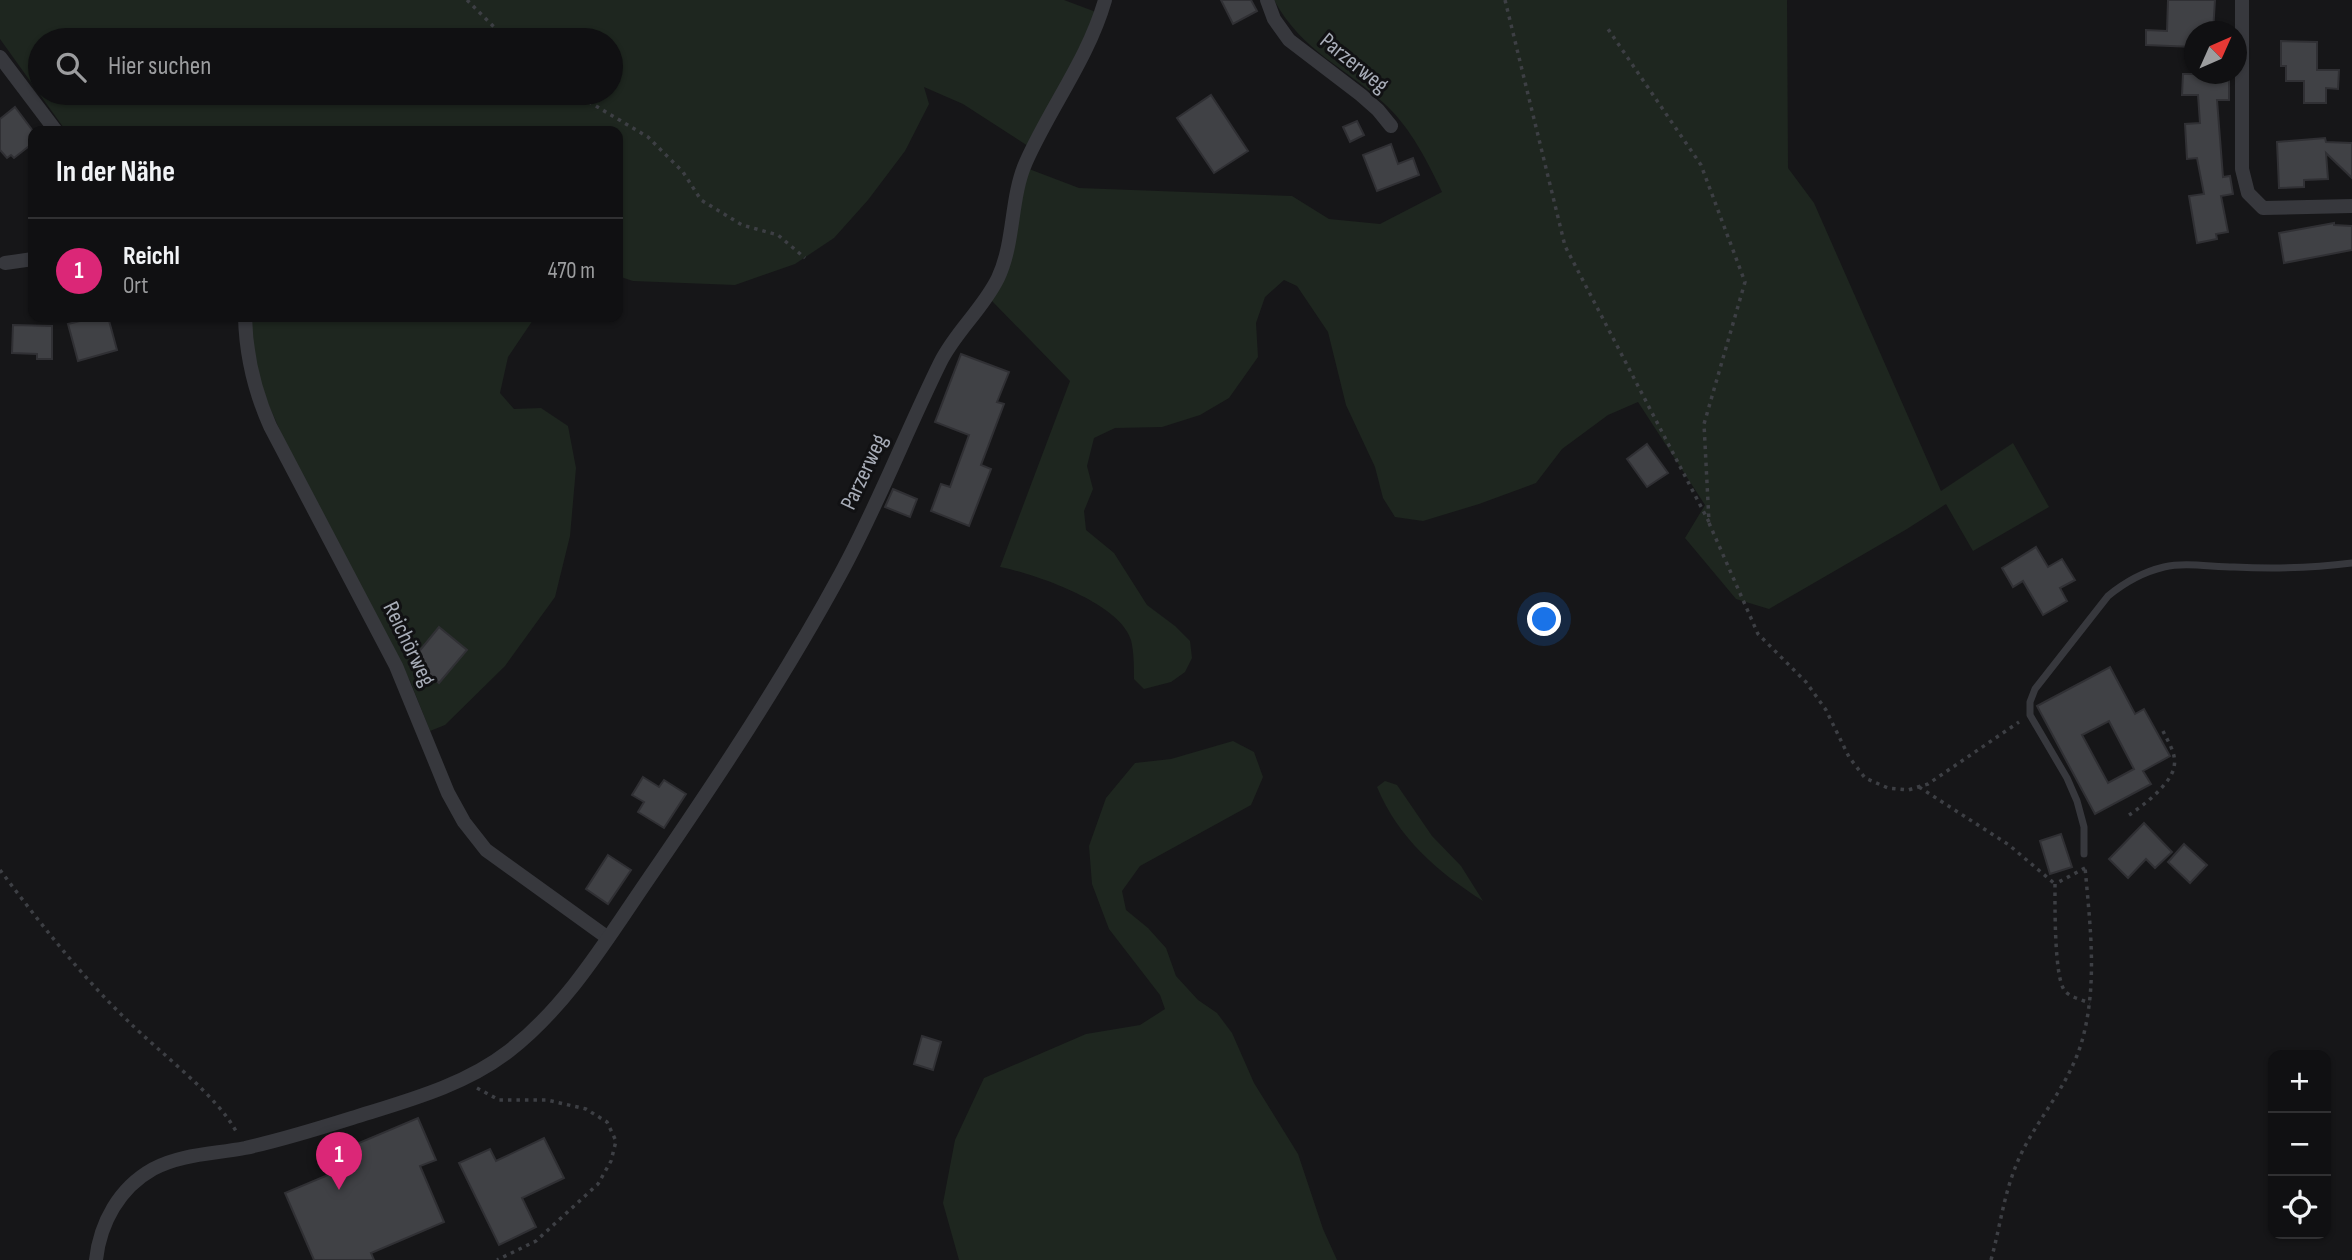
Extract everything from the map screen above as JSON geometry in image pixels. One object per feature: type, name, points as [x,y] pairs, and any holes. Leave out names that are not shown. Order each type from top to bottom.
[{"type":"street","name":"Parzerweg","points":[[96,1260],[104,1224],[116,1203],[133,1184],[153,1169],[178,1159],[244,1148],[388,1107],[444,1087],[509,1051],[536,1027],[570,990],[690,818],[807,631],[870,517],[942,359],[998,278],[1006,255],[1024,167],[1084,55],[1105,0]]},
{"type":"street","name":"Parzerweg","points":[[1267,0],[1274,19],[1289,40],[1361,95],[1391,126]]},
{"type":"street","points":[[2242,0],[2242,169],[2248,193],[2263,208],[2352,206]]},
{"type":"street","points":[[1,61],[28,95]]},
{"type":"street","points":[[36,105],[52,126]]},
{"type":"street","points":[[5,263],[28,260]]},
{"type":"street","name":"Reichörweg","points":[[245,322],[249,364],[256,395],[397,666],[448,793],[464,822],[486,850],[608,938]]},
{"type":"lane","points":[[2084,854],[2084,827],[2077,801],[2067,778],[2030,715],[2029,702],[2035,689],[2108,596],[2122,584],[2144,572],[2168,566],[2270,569],[2352,563]]},
{"type":"path","points":[[467,0],[495,28]]},
{"type":"path","points":[[1505,0],[1565,246],[1709,522],[1758,634],[1806,682],[1826,710],[1849,757],[1865,778],[1888,788],[1908,790],[1928,784],[2030,715]]},
{"type":"path","points":[[1608,29],[1701,165],[1745,282],[1704,424],[1709,522]]},
{"type":"path","points":[[594,105],[648,137],[683,172],[701,200],[742,225],[778,235],[804,258]]},
{"type":"path","points":[[2129,815],[2161,789],[2174,768],[2174,752],[2163,731]]},
{"type":"path","points":[[1919,786],[2009,845],[2054,884],[2059,981],[2066,992],[2090,1003]]},
{"type":"path","points":[[1991,1260],[2004,1198],[2013,1172],[2037,1125],[2071,1070],[2082,1042],[2090,1003],[2092,975],[2084,854]]},
{"type":"path","points":[[2054,884],[2085,868]]},
{"type":"path","points":[[0,870],[84,975],[128,1022],[219,1108],[235,1129],[244,1148]]},
{"type":"path","points":[[467,1076],[482,1093],[499,1100],[547,1100],[586,1109],[607,1122],[616,1141],[611,1161],[598,1184],[536,1241],[497,1260]]},
{"type":"shaded area","points":[[0,0],[1064,0],[1096,12],[1081,48],[1028,146],[963,104],[924,87],[929,104],[905,151],[868,200],[834,238],[795,264],[735,285],[633,281],[623,278],[623,126],[62,126],[47,105],[623,105],[623,28],[28,28],[28,78],[0,39]]},
{"type":"shaded area","points":[[1274,0],[1787,0],[1788,168],[1814,203],[1941,491],[2013,443],[2049,507],[1973,551],[1946,504],[1769,609],[1736,599],[1685,538],[1705,505],[1638,402],[1608,415],[1562,449],[1536,483],[1423,521],[1395,517],[1383,498],[1375,467],[1346,405],[1328,332],[1297,286],[1284,280],[1265,297],[1256,323],[1258,357],[1229,398],[1200,415],[1162,427],[1115,428],[1094,438],[1087,466],[1093,489],[1084,511],[1086,530],[1114,553],[1147,605],[1190,641],[1192,658],[1185,672],[1171,682],[1144,689],[1134,679],[1131,640],[1124,627],[1111,614],[1094,602],[1054,583],[1000,567],[1070,381],[992,301],[1029,169],[1079,188],[1292,196],[1329,219],[1380,224],[1442,192],[1418,146],[1396,115],[1372,92],[1312,47]]},
{"type":"shaded area","points":[[249,322],[532,322],[508,357],[500,393],[514,409],[541,408],[568,426],[576,468],[570,536],[555,597],[505,666],[445,725],[430,731],[410,681],[286,444],[262,390],[251,351]]},
{"type":"shaded area","points":[[1233,741],[1254,752],[1263,777],[1251,805],[1140,866],[1122,891],[1126,910],[1148,928],[1166,948],[1176,976],[1198,1000],[1217,1013],[1232,1033],[1254,1083],[1298,1154],[1323,1229],[1337,1260],[959,1260],[943,1203],[955,1140],[984,1078],[1086,1034],[1140,1025],[1165,1009],[1160,995],[1109,929],[1092,884],[1089,846],[1106,798],[1135,763],[1171,759]]},
{"type":"shaded area","points":[[1385,781],[1397,785],[1432,836],[1461,866],[1483,901],[1435,866],[1408,838],[1377,787]]},
{"type":"building","points":[[1221,0],[1251,0],[1257,11],[1233,24]]},
{"type":"building","points":[[2168,0],[2215,0],[2214,21],[2184,21],[2184,47],[2146,45],[2146,30],[2167,31]]},
{"type":"building","points":[[2281,41],[2317,42],[2317,70],[2339,70],[2338,89],[2326,88],[2326,103],[2304,103],[2304,81],[2286,81],[2286,66],[2281,66]]},
{"type":"building","points":[[2183,74],[2184,84],[2229,84],[2229,100],[2217,100],[2223,177],[2230,176],[2233,194],[2221,196],[2228,232],[2216,234],[2217,239],[2197,243],[2189,196],[2204,194],[2197,158],[2187,159],[2185,124],[2200,123],[2198,95],[2182,95]]},
{"type":"building","points":[[1211,95],[1248,151],[1214,173],[1177,118]]},
{"type":"building","points":[[15,107],[29,126],[28,147],[14,158],[11,155],[7,158],[0,150],[0,119]]},
{"type":"building","points":[[1357,121],[1364,135],[1350,142],[1343,127]]},
{"type":"building","points":[[2325,138],[2326,142],[2352,143],[2352,178],[2326,153],[2328,179],[2304,180],[2304,187],[2279,188],[2277,142]]},
{"type":"building","points":[[1391,144],[1398,164],[1413,158],[1419,175],[1377,191],[1363,155]]},
{"type":"building","points":[[2334,223],[2352,226],[2352,250],[2284,263],[2279,233]]},
{"type":"building","points":[[109,322],[117,350],[78,361],[68,324]]},
{"type":"building","points":[[13,325],[52,326],[52,359],[37,359],[37,354],[12,353]]},
{"type":"building","points":[[961,354],[1009,372],[997,402],[1004,404],[981,465],[991,469],[969,526],[931,511],[941,484],[950,487],[969,435],[935,422]]},
{"type":"building","points":[[1647,444],[1668,473],[1647,487],[1627,459]]},
{"type":"building","points":[[893,489],[917,499],[910,517],[885,507]]},
{"type":"building","points":[[2036,547],[2048,567],[2062,559],[2075,580],[2060,588],[2067,601],[2043,615],[2023,581],[2013,587],[2002,568]]},
{"type":"building","points":[[439,627],[467,650],[439,683],[412,660]]},
{"type":"building","points":[[2110,667],[2135,714],[2144,709],[2170,756],[2143,771],[2151,784],[2095,814],[2037,706]],"holes":[[[2109,721],[2134,769],[2108,783],[2082,735]]]},
{"type":"building","points":[[643,777],[659,787],[664,780],[686,794],[664,828],[638,812],[644,802],[632,795]]},
{"type":"building","points":[[2144,823],[2172,852],[2155,868],[2146,859],[2128,878],[2109,859]]},
{"type":"building","points":[[2061,834],[2072,867],[2050,874],[2040,841]]},
{"type":"building","points":[[2184,844],[2207,865],[2190,883],[2168,862]]},
{"type":"building","points":[[608,855],[631,870],[608,904],[586,889]]},
{"type":"building","points":[[922,1036],[941,1042],[933,1070],[914,1064]]},
{"type":"building","points":[[418,1118],[436,1160],[420,1166],[444,1222],[371,1253],[374,1260],[314,1260],[285,1193],[328,1175],[321,1159]]},
{"type":"building","points":[[544,1138],[564,1178],[522,1198],[536,1227],[499,1245],[459,1163],[490,1149],[496,1161]]},
{"type":"place","name":"Reichl","points":[[339,1190]]}]
